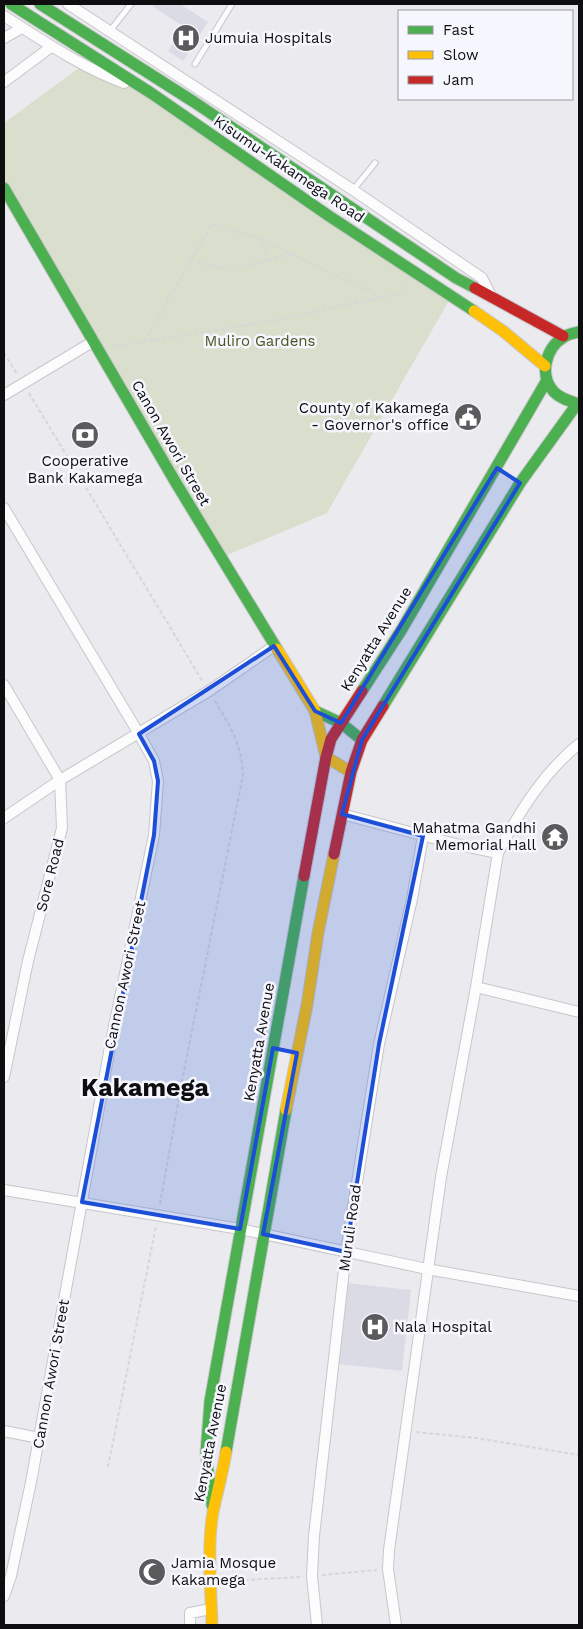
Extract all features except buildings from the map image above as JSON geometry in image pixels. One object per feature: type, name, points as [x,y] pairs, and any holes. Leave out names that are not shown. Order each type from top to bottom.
[{"type":"main road","name":"Kisumu-Kakamega Road","points":[[11,4],[151,93],[329,216],[416,272],[503,331],[545,366]]},
{"type":"main road","name":"Kisumu-Kakamega Road","points":[[40,4],[336,196],[456,278],[563,336]]},
{"type":"main road","name":"Canon Awori Street","points":[[4,188],[176,483],[315,712],[326,757]]},
{"type":"main road","points":[[578,404],[568,402],[559,397],[552,389],[547,380],[545,366],[550,349],[563,336],[579,332]]},
{"type":"main road","name":"Kenyatta Avenue","points":[[213,1512],[222,1478],[229,1358],[240,1229],[285,1050],[307,1005],[318,933],[351,772],[362,740],[509,475],[547,380]]},
{"type":"main road","name":"Kenyatta Avenue","points":[[213,1512],[206,1453],[210,1401],[229,1358],[263,1234],[278,1148],[296,928],[326,757],[332,739],[341,723],[402,629],[509,475],[578,404]]},
{"type":"main road","points":[[315,712],[341,723],[362,740]]},
{"type":"main road","points":[[326,757],[351,772]]},
{"type":"main road","points":[[296,928],[318,933]]},
{"type":"main road","points":[[212,1625],[210,1581],[213,1512]]},
{"type":"street","points":[[68,4],[367,199],[482,278],[492,299]]},
{"type":"street","points":[[4,16],[51,47],[99,74],[151,93]]},
{"type":"street","points":[[4,38],[22,28]]},
{"type":"street","points":[[4,82],[51,47]]},
{"type":"street","points":[[4,395],[97,345]]},
{"type":"street","name":"Cannon Awori Street","points":[[4,508],[139,734],[154,761],[158,781],[154,835],[112,1036],[39,1438],[11,1576],[4,1596]]},
{"type":"street","points":[[4,818],[60,780],[209,691],[274,646]]},
{"type":"street","name":"Sore Road","points":[[4,685],[60,780],[62,828],[28,961],[4,1077]]},
{"type":"street","points":[[396,1625],[388,1569],[389,1550],[441,1177],[476,987],[498,853],[514,822],[548,775],[579,744]]},
{"type":"street","points":[[342,814],[423,836],[498,853]]},
{"type":"street","name":"Muruli Road","points":[[317,1625],[312,1576],[321,1465],[346,1252],[379,1044],[412,900],[423,836]]},
{"type":"street","points":[[476,987],[579,1012]]},
{"type":"street","points":[[4,1190],[240,1229],[427,1269],[579,1296]]},
{"type":"street","points":[[4,1431],[39,1438]]},
{"type":"street","points":[[190,1625],[190,1613],[211,1609]]},
{"type":"lane","points":[[110,31],[131,4]]},
{"type":"lane","points":[[195,64],[232,4]]},
{"type":"lane","points":[[353,190],[375,163]]},
{"type":"lane","points":[[336,196],[367,199]]},
{"type":"path","points":[[144,342],[212,224],[261,239],[381,297]]},
{"type":"path","points":[[261,239],[268,260]]},
{"type":"path","points":[[190,261],[232,270],[292,254]]},
{"type":"path","points":[[97,345],[144,342],[278,320],[401,293],[416,272]]},
{"type":"path","points":[[108,1467],[158,1216]]},
{"type":"path","points":[[407,1431],[476,1438],[579,1454]]},
{"type":"path","points":[[210,1581],[312,1576],[388,1569]]},
{"type":"highlighted area","points":[[497,468],[520,483],[362,740],[342,814],[423,836],[379,1044],[346,1252],[263,1234],[297,1053],[273,1048],[240,1229],[82,1202],[154,835],[158,781],[154,761],[139,734],[274,646],[315,711],[341,723]]},
{"type":"shaded area","name":"Jumuia Hospitals","points":[[155,4],[180,4],[208,22],[183,61],[168,51],[183,26],[153,7]]},
{"type":"shaded area","name":"Nala Hospital","points":[[347,1283],[411,1290],[402,1371],[338,1364]]},
{"type":"green space","name":"Muliro Gardens","points":[[94,57],[451,297],[327,513],[220,558],[4,190],[4,123]]},
{"type":"traffic: fast","points":[[11,4],[151,93],[329,216],[474,311]]},
{"type":"traffic: fast","points":[[40,4],[194,102],[456,278],[475,288]]},
{"type":"traffic: fast","points":[[4,188],[176,483],[277,649]]},
{"type":"traffic: fast","points":[[579,332],[567,335],[558,342],[552,348],[546,363],[547,378],[554,392],[563,398],[579,404]]},
{"type":"traffic: fast","points":[[362,691],[402,629],[547,380]]},
{"type":"traffic: fast","points":[[383,706],[520,483],[577,404]]},
{"type":"traffic: fast","points":[[315,711],[341,723],[362,740]]},
{"type":"traffic: fast","points":[[212,1505],[206,1453],[210,1401],[304,876]]},
{"type":"traffic: fast","points":[[226,1452],[286,1110]]},
{"type":"traffic: slow","points":[[474,311],[503,331],[545,366]]},
{"type":"traffic: slow","points":[[277,649],[315,711],[326,757],[351,772]]},
{"type":"traffic: slow","points":[[286,1110],[334,854]]},
{"type":"traffic: slow","points":[[212,1625],[211,1525],[226,1452]]},
{"type":"traffic: jam","points":[[475,288],[563,336]]},
{"type":"traffic: jam","points":[[304,876],[331,739],[362,691]]},
{"type":"traffic: jam","points":[[334,854],[351,772],[362,740],[383,706]]},
{"type":"place","name":"Jumuia Hospitals","points":[[186,38]]},
{"type":"place","name":"County of Kakamega - Governor's office","points":[[468,417]]},
{"type":"place","name":"Cooperative Bank Kakamega","points":[[85,435]]},
{"type":"place","name":"Mahatma Gandhi Memorial Hall","points":[[555,837]]},
{"type":"place","name":"Nala Hospital","points":[[375,1327]]},
{"type":"place","name":"Jamia Mosque Kakamega","points":[[152,1572]]},
{"type":"district","name":"Kakamega","points":[[145,1087]]}]
